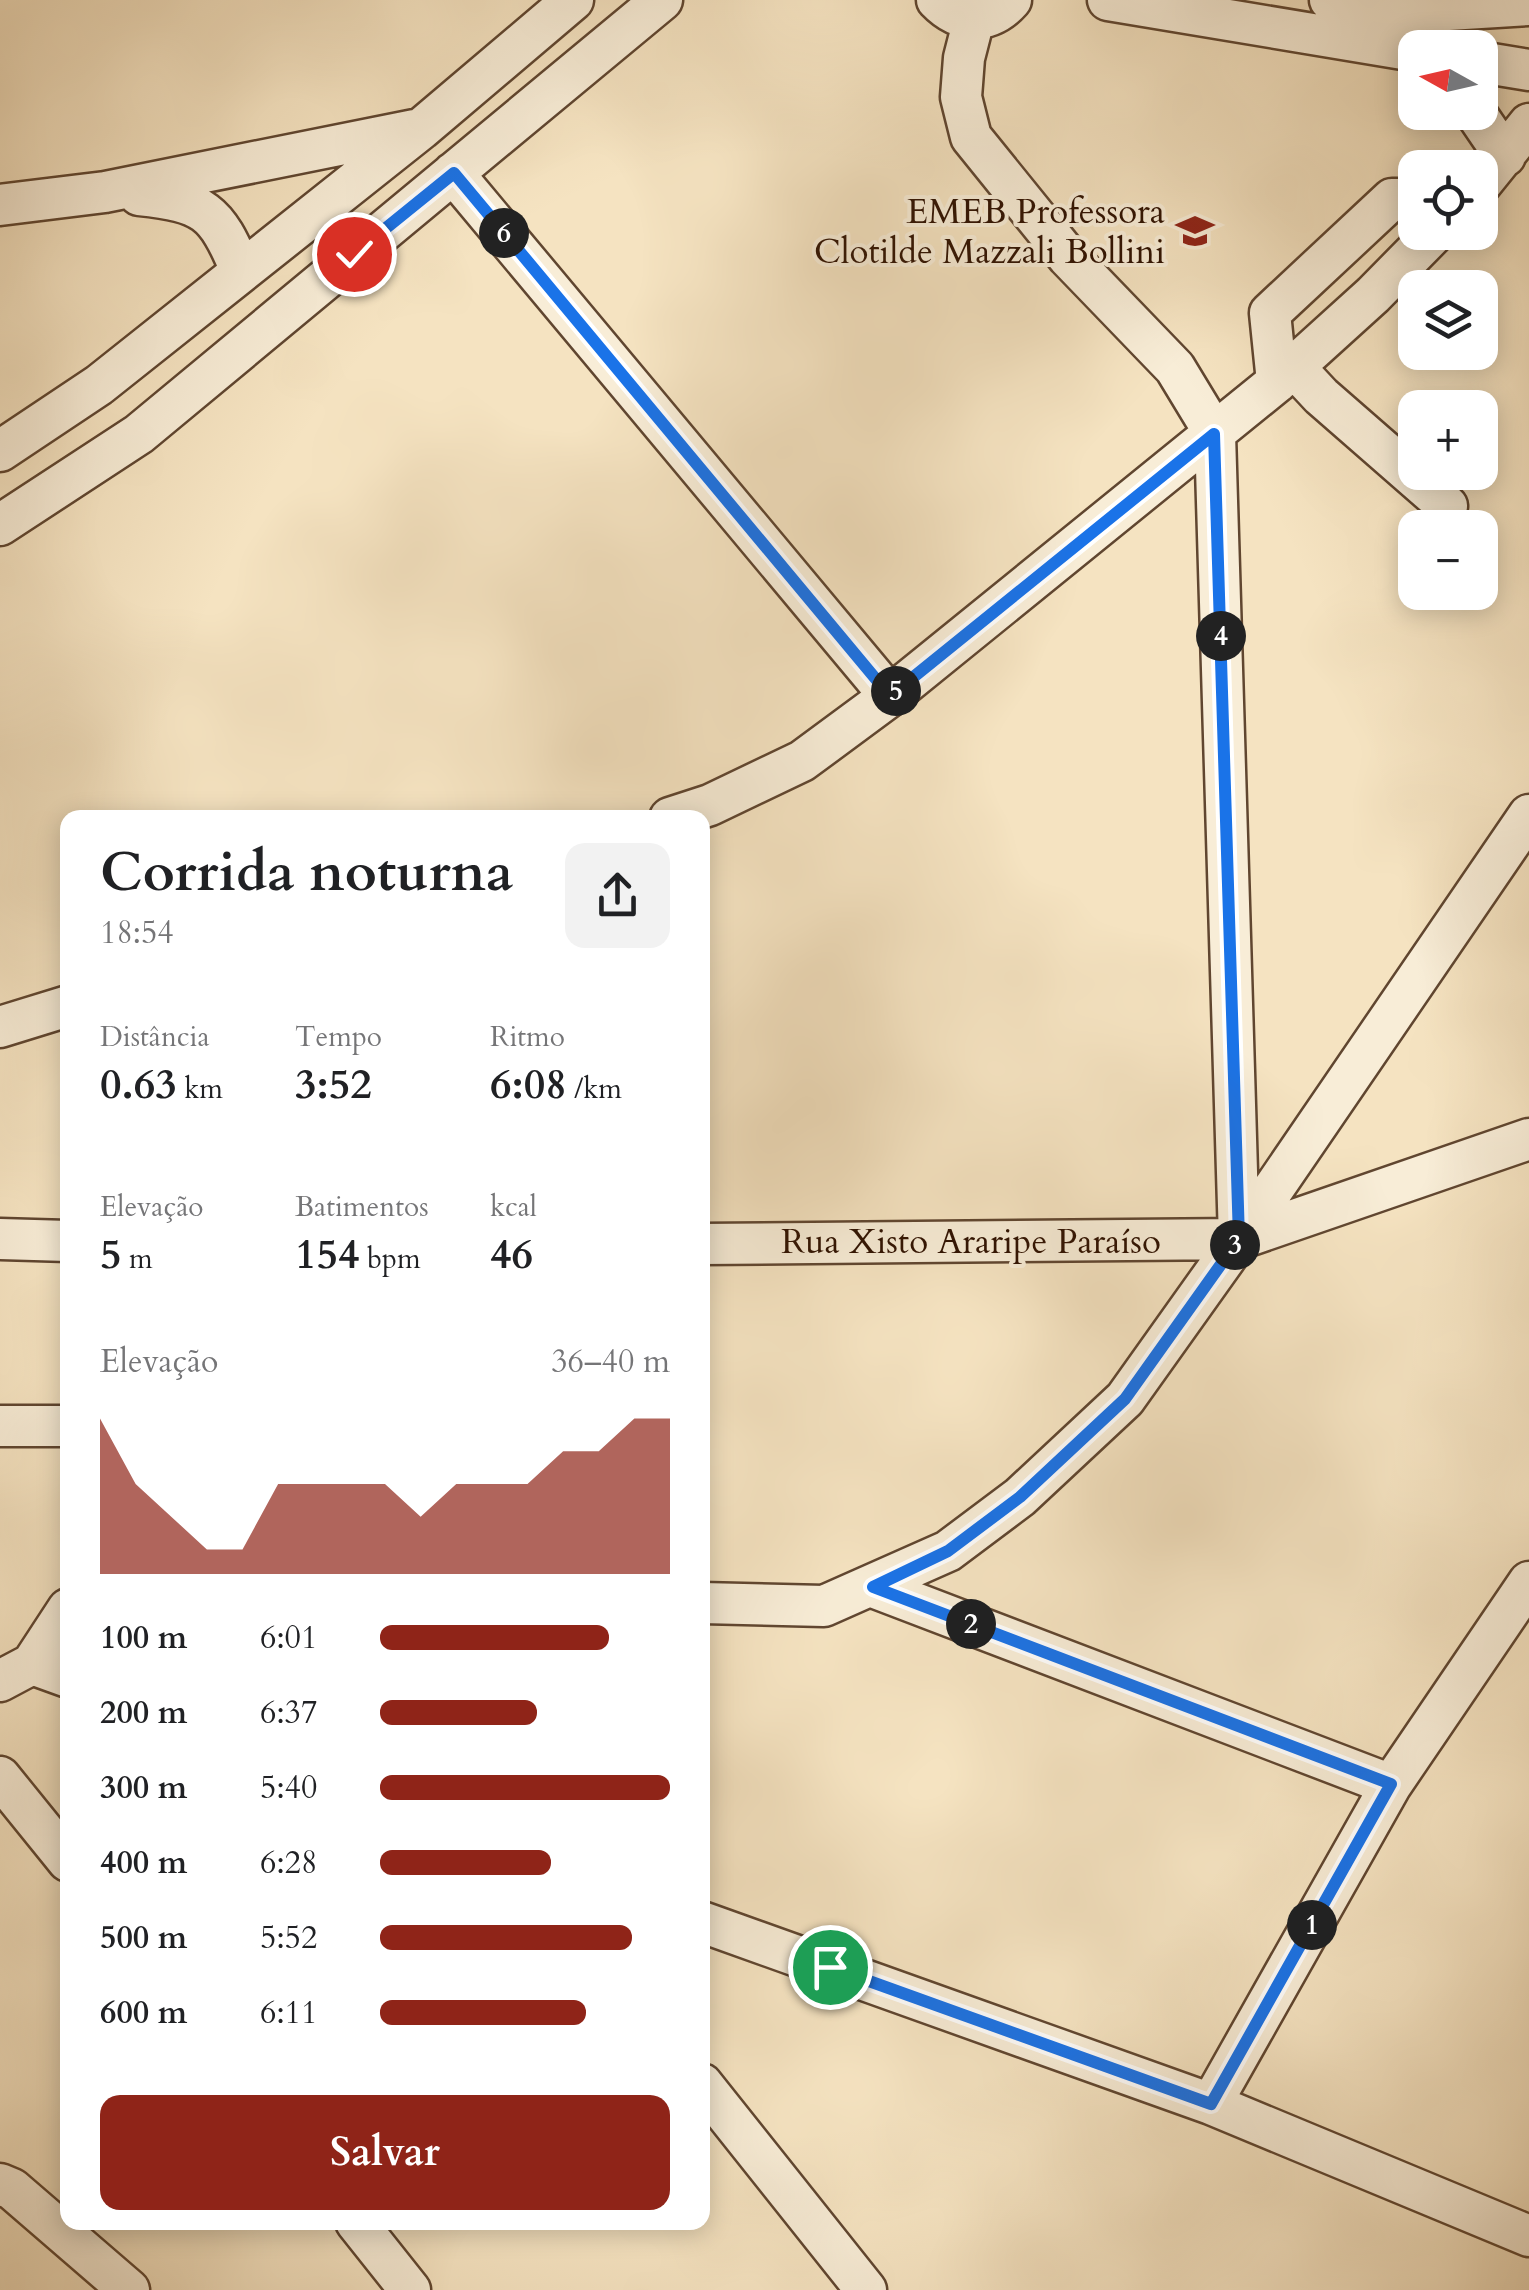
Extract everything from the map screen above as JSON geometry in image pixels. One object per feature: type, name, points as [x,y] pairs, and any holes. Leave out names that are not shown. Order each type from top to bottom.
[{"type":"street","points":[[0,451],[99,385],[421,129],[574,0]]},
{"type":"street","points":[[0,525],[139,434],[662,0]]},
{"type":"street","points":[[937,0],[960,17],[974,19],[1000,11],[1011,0]]},
{"type":"street","points":[[1095,0],[1106,18],[1332,62],[1398,51]]},
{"type":"street","points":[[1108,0],[1398,49]]},
{"type":"street","points":[[1330,0],[1416,12],[1529,5]]},
{"type":"street","points":[[974,19],[964,58],[960,98],[971,138],[1068,256],[1174,368],[1214,434],[1239,1239]]},
{"type":"street","points":[[1498,65],[1529,70]]},
{"type":"street","points":[[1498,163],[1529,124]]},
{"type":"street","points":[[0,206],[105,192],[421,129]]},
{"type":"street","points":[[454,173],[890,696]]},
{"type":"street","points":[[105,192],[178,199],[199,207],[224,230],[241,271]]},
{"type":"street","points":[[1398,198],[1392,198],[1270,313],[1285,374],[1321,396],[1447,506]]},
{"type":"street","points":[[695,810],[802,761],[890,696],[1285,374],[1374,295],[1418,250]]},
{"type":"street","points":[[99,385],[139,434]]},
{"type":"street","points":[[710,1603],[824,1606],[948,1551],[1020,1497],[1125,1399],[1529,814]]},
{"type":"street","points":[[0,1027],[60,1008]]},
{"type":"street","name":"Rua Xisto Araripe Paraíso","points":[[710,1244],[1239,1239],[1529,1139]]},
{"type":"street","points":[[0,1239],[60,1240]]},
{"type":"street","points":[[0,1426],[60,1426]]},
{"type":"street","points":[[1211,2104],[1391,1784],[1529,1582]]},
{"type":"street","points":[[873,1587],[1391,1784]]},
{"type":"street","points":[[33,1674],[60,1624]]},
{"type":"street","points":[[0,1777],[60,1852]]},
{"type":"street","points":[[710,1925],[1211,2104],[1529,2236]]},
{"type":"street","points":[[710,2094],[866,2290]]},
{"type":"street","points":[[0,2184],[129,2290]]},
{"type":"street","points":[[362,2230],[410,2290]]},
{"type":"place","name":"EMEB Professora Clotilde Mazzali Bollini","points":[[1195,231]]},
{"type":"route","points":[[354,254],[454,173],[890,696],[1214,434],[1239,1239],[1125,1399],[1020,1497],[948,1551],[873,1587],[1391,1784],[1211,2104],[830,1967]]}]
